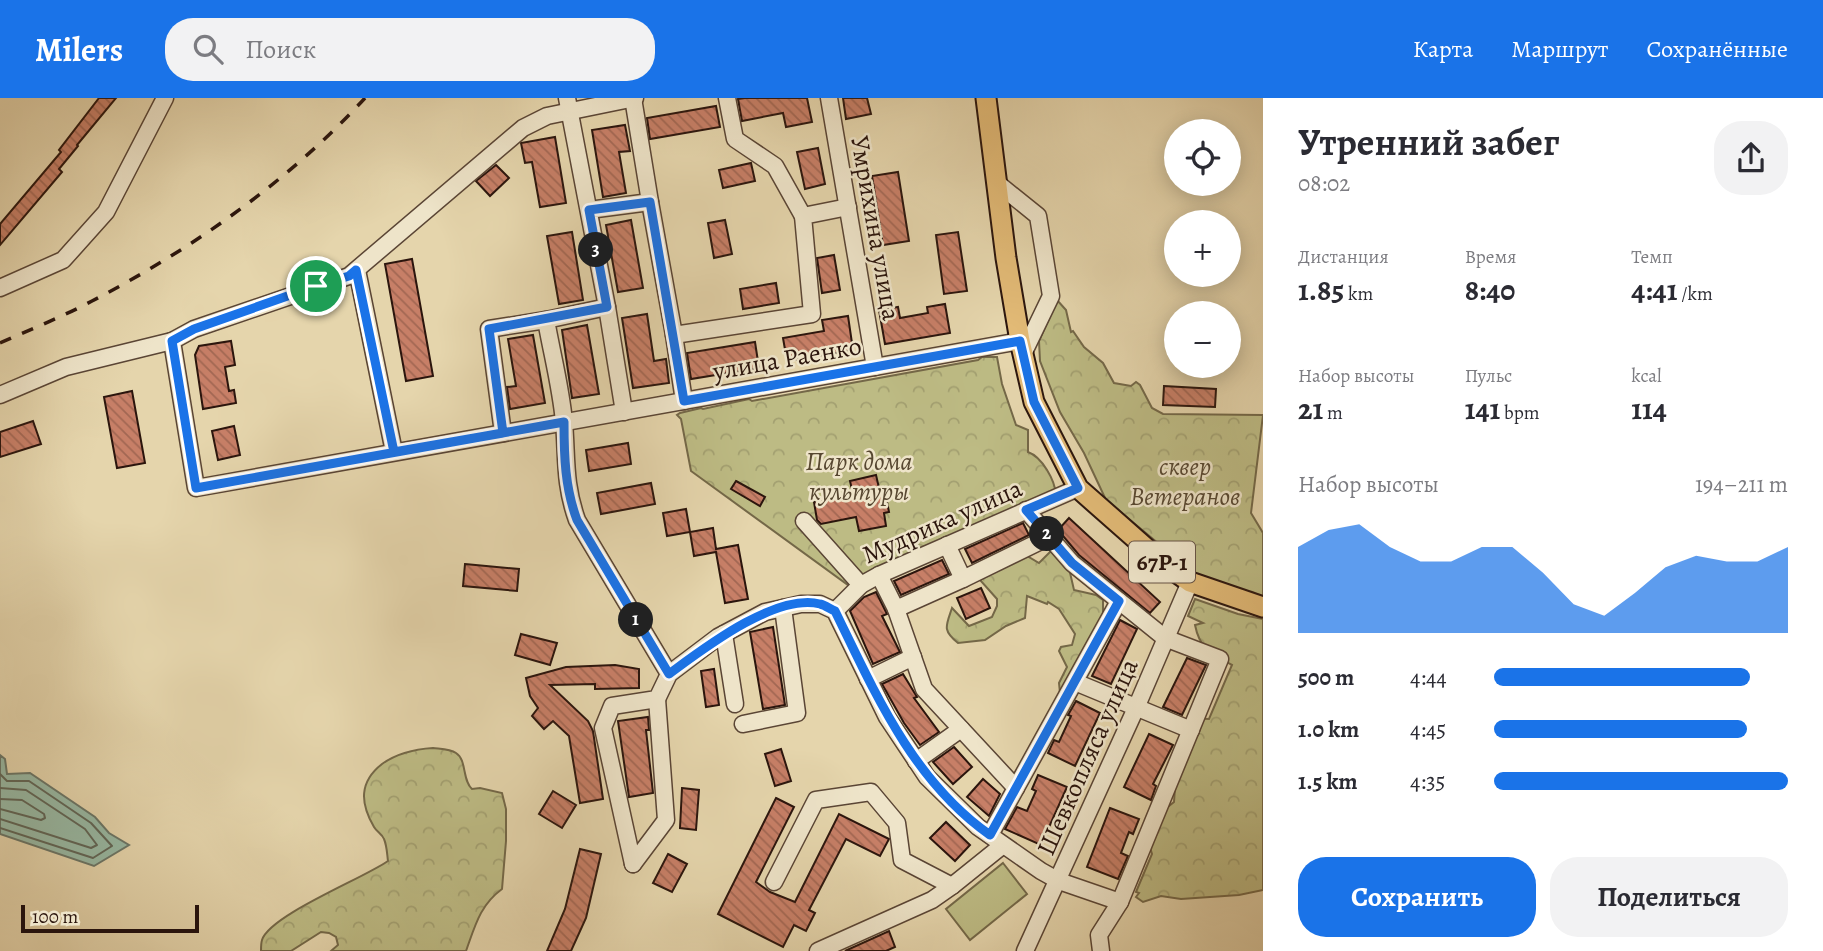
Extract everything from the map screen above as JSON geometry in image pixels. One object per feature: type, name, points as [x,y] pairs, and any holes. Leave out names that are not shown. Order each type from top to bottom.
[{"type":"main road","name":"67Р-1","points":[[986,98],[1021,348],[1034,402],[1078,488],[1163,564],[1190,582],[1263,607]]},
{"type":"street","points":[[0,288],[63,260],[106,212],[165,98]]},
{"type":"street","points":[[0,395],[66,367],[172,341],[194,329],[349,276],[523,128],[569,105],[634,98],[684,401]]},
{"type":"street","points":[[674,335],[812,314],[803,216],[775,166],[735,139],[727,98]]},
{"type":"street","name":"Умрихина улица","points":[[830,98],[875,367]]},
{"type":"street","points":[[569,105],[624,412]]},
{"type":"street","points":[[997,183],[1038,216],[1051,296],[1021,348]]},
{"type":"street","points":[[589,210],[650,202]]},
{"type":"street","points":[[803,216],[848,206]]},
{"type":"street","points":[[356,270],[394,452]]},
{"type":"street","points":[[503,433],[489,329],[607,307]]},
{"type":"street","points":[[546,320],[564,422],[570,499],[577,520],[669,674]]},
{"type":"street","name":"улица Раенко","points":[[172,341],[196,488],[875,367],[1021,348]]},
{"type":"street","name":"Мудрика улица","points":[[835,611],[861,585],[879,575],[1078,488]]},
{"type":"street","points":[[1026,510],[1072,563],[1165,638],[1220,659],[1120,902],[1099,935],[1101,951]]},
{"type":"street","points":[[804,521],[861,585]]},
{"type":"street","points":[[896,609],[1049,537]]},
{"type":"street","points":[[947,545],[963,579]]},
{"type":"street","points":[[879,575],[896,609],[924,689],[1016,788]]},
{"type":"street","name":"Шевкопляса улица","points":[[1025,951],[1059,881],[1190,582]]},
{"type":"street","points":[[818,951],[932,900],[953,886],[997,840],[1016,788],[1119,601]]},
{"type":"street","points":[[657,699],[612,706],[603,728],[633,864],[666,820],[657,699],[669,674],[724,635],[765,612],[801,604],[820,604],[835,611],[887,717],[927,777],[978,827],[1059,881],[1120,902]]},
{"type":"street","points":[[743,724],[797,713],[783,608]]},
{"type":"street","points":[[724,635],[735,704]]},
{"type":"street","points":[[868,679],[913,657]]},
{"type":"street","points":[[1075,682],[1191,730]]},
{"type":"street","points":[[916,761],[961,729]]},
{"type":"street","points":[[774,882],[816,800],[871,792],[897,823],[902,860],[953,886]]},
{"type":"green space","name":"сквер Ветеранов","points":[[1057,300],[1066,310],[1071,332],[1073,331],[1084,347],[1103,363],[1114,383],[1131,386],[1136,382],[1152,408],[1163,414],[1263,415],[1251,513],[1263,533],[1263,598],[1200,578],[1106,500],[1084,453],[1060,412],[1040,361],[1039,341]]},
{"type":"green space","name":"Парк дома культуры","points":[[982,357],[997,357],[1002,384],[1016,425],[1028,430],[1028,452],[1047,470],[1056,495],[848,585],[691,471],[681,419],[677,415],[680,413],[978,360]]},
{"type":"green space","points":[[1051,551],[1055,551],[1068,564],[1074,590],[1096,595],[1103,600],[1103,616],[1060,693],[1059,683],[1067,667],[1059,651],[1061,647],[1072,645],[1075,634],[1059,609],[1048,602],[1047,604],[1027,596],[1025,618],[1006,626],[985,640],[958,643],[947,631],[952,608],[969,626],[992,617],[997,599],[980,580],[981,574],[1022,553],[1039,563]]},
{"type":"green space","points":[[1195,599],[1238,614],[1263,619],[1263,890],[1239,895],[1181,899],[1161,896],[1143,902],[1136,897],[1139,893],[1136,892],[1152,854],[1147,838],[1159,814],[1174,802],[1177,760],[1193,745],[1176,727],[1189,718],[1209,719],[1232,665],[1213,654],[1200,640],[1195,625],[1203,623],[1188,616]]},
{"type":"green space","points":[[433,748],[456,753],[462,760],[467,781],[472,789],[502,793],[506,809],[502,889],[483,909],[466,951],[331,951],[338,945],[336,937],[321,932],[291,951],[261,951],[262,940],[269,930],[282,920],[299,908],[388,861],[384,839],[374,827],[366,810],[364,793],[369,778],[393,757]]},
{"type":"green space","points":[[1003,863],[1027,894],[970,940],[946,909]]},
{"type":"water","points":[[0,755],[5,759],[7,774],[30,773],[95,817],[109,833],[129,845],[94,866],[0,834]]},
{"type":"building","points":[[99,98],[116,98],[59,169],[62,172],[0,245],[0,224],[61,152],[59,150]]},
{"type":"building","points":[[807,98],[812,122],[786,127],[783,113],[742,121],[738,99]]},
{"type":"building","points":[[843,98],[867,98],[871,114],[846,119]]},
{"type":"building","points":[[716,106],[720,127],[650,139],[647,118]]},
{"type":"building","points":[[625,125],[630,151],[619,152],[626,193],[603,197],[592,130]]},
{"type":"building","points":[[555,137],[566,203],[540,207],[532,162],[525,163],[521,143]]},
{"type":"building","points":[[818,148],[825,184],[805,189],[797,152]]},
{"type":"building","points":[[751,163],[755,181],[723,188],[719,170]]},
{"type":"building","points":[[496,165],[509,178],[490,196],[476,181]]},
{"type":"building","points":[[898,172],[909,241],[883,245],[872,176]]},
{"type":"building","points":[[631,220],[643,288],[618,292],[606,225]]},
{"type":"building","points":[[725,220],[732,254],[714,258],[708,223]]},
{"type":"building","points":[[572,232],[583,300],[559,304],[547,236]]},
{"type":"building","points":[[958,232],[967,291],[944,294],[936,235]]},
{"type":"building","points":[[834,255],[840,290],[822,293],[817,258]]},
{"type":"building","points":[[412,259],[433,376],[406,381],[385,264]]},
{"type":"building","points":[[776,283],[779,303],[743,309],[740,289]]},
{"type":"building","points":[[945,304],[950,333],[885,344],[879,310],[898,307],[900,318],[928,313],[927,307]]},
{"type":"building","points":[[647,314],[654,361],[666,359],[669,383],[633,388],[622,318]]},
{"type":"building","points":[[848,316],[853,350],[787,361],[783,338],[824,331],[822,320]]},
{"type":"building","points":[[587,325],[599,394],[572,398],[562,330]]},
{"type":"building","points":[[533,335],[545,403],[510,409],[507,387],[516,386],[508,339]]},
{"type":"building","points":[[231,341],[235,365],[225,367],[229,391],[234,390],[236,403],[203,409],[195,355],[199,346]]},
{"type":"building","points":[[755,342],[759,368],[691,379],[687,353]]},
{"type":"building","points":[[1164,386],[1216,389],[1215,407],[1163,405]]},
{"type":"building","points":[[132,391],[145,463],[117,468],[104,397]]},
{"type":"building","points":[[33,421],[41,444],[0,457],[0,432]]},
{"type":"building","points":[[234,426],[240,455],[218,460],[212,431]]},
{"type":"building","points":[[628,443],[631,464],[589,471],[586,450]]},
{"type":"building","points":[[876,475],[879,488],[884,487],[889,512],[884,513],[886,526],[859,531],[856,517],[821,524],[817,520],[814,502],[853,494],[850,481]]},
{"type":"building","points":[[736,481],[765,497],[760,506],[731,489]]},
{"type":"building","points":[[651,483],[655,504],[601,514],[597,493]]},
{"type":"building","points":[[686,509],[690,532],[667,536],[663,513]]},
{"type":"building","points":[[1069,518],[1160,602],[1150,613],[1079,555],[1058,530]]},
{"type":"building","points":[[1023,523],[1029,535],[972,563],[965,549]]},
{"type":"building","points":[[713,528],[716,549],[738,545],[748,599],[725,603],[716,552],[694,556],[690,532]]},
{"type":"building","points":[[942,560],[949,574],[901,595],[894,581]]},
{"type":"building","points":[[465,564],[519,569],[517,591],[463,586]]},
{"type":"building","points":[[981,588],[990,608],[966,619],[957,598]]},
{"type":"building","points":[[876,592],[887,614],[882,616],[900,652],[873,664],[850,611],[864,597]]},
{"type":"building","points":[[1120,620],[1137,629],[1111,684],[1092,676]]},
{"type":"building","points":[[773,627],[785,705],[763,709],[750,632]]},
{"type":"building","points":[[521,634],[557,643],[550,665],[515,655]]},
{"type":"building","points":[[1187,658],[1206,665],[1182,715],[1163,707]]},
{"type":"building","points":[[615,665],[639,669],[639,688],[595,689],[595,684],[550,685],[588,721],[593,731],[603,799],[580,803],[569,736],[553,721],[544,729],[532,716],[538,708],[530,696],[526,678],[566,667]]},
{"type":"building","points":[[714,669],[719,705],[706,707],[701,671]]},
{"type":"building","points":[[903,674],[917,697],[914,698],[939,732],[920,745],[882,684]]},
{"type":"building","points":[[1076,701],[1100,713],[1075,766],[1048,753],[1054,740],[1059,742]]},
{"type":"building","points":[[648,717],[649,730],[646,730],[653,793],[629,797],[618,721]]},
{"type":"building","points":[[1149,734],[1173,745],[1153,784],[1156,786],[1151,800],[1124,787]]},
{"type":"building","points":[[954,747],[972,767],[953,784],[933,762]]},
{"type":"building","points":[[781,749],[791,781],[775,786],[765,754]]},
{"type":"building","points":[[1038,775],[1067,787],[1041,845],[1005,829],[1017,807],[1027,811],[1036,791],[1032,789]]},
{"type":"building","points":[[983,779],[1000,794],[989,816],[967,797]]},
{"type":"building","points":[[682,788],[699,790],[696,830],[680,828]]},
{"type":"building","points":[[553,791],[576,805],[562,828],[539,814]]},
{"type":"building","points":[[776,798],[794,807],[756,882],[770,892],[795,902],[839,814],[889,839],[880,856],[846,839],[809,910],[815,913],[806,931],[794,925],[783,947],[718,914]]},
{"type":"building","points":[[1110,808],[1139,819],[1133,834],[1129,832],[1121,853],[1128,856],[1118,879],[1087,867]]},
{"type":"building","points":[[946,822],[970,845],[955,861],[930,838]]},
{"type":"building","points":[[580,849],[601,854],[586,918],[571,951],[547,951],[565,909]]},
{"type":"building","points":[[668,854],[687,864],[672,892],[653,883]]},
{"type":"building","points":[[889,931],[895,947],[886,951],[845,951]]},
{"type":"railway","points":[[0,343],[92,301],[202,236],[272,185],[365,98]]},
{"type":"route","points":[[316,286],[194,329],[172,341],[196,488],[394,452],[503,433],[564,422],[564,459],[570,499],[577,520],[669,674],[718,637],[765,612],[801,604],[820,604],[835,611],[887,717],[927,777],[978,827],[990,835],[1119,601],[1072,563],[1026,510],[1078,488],[1034,402],[1020,341],[684,401],[650,202],[589,210],[607,307],[489,329],[503,433],[449,443],[394,452],[356,270],[349,276],[316,286]]}]
